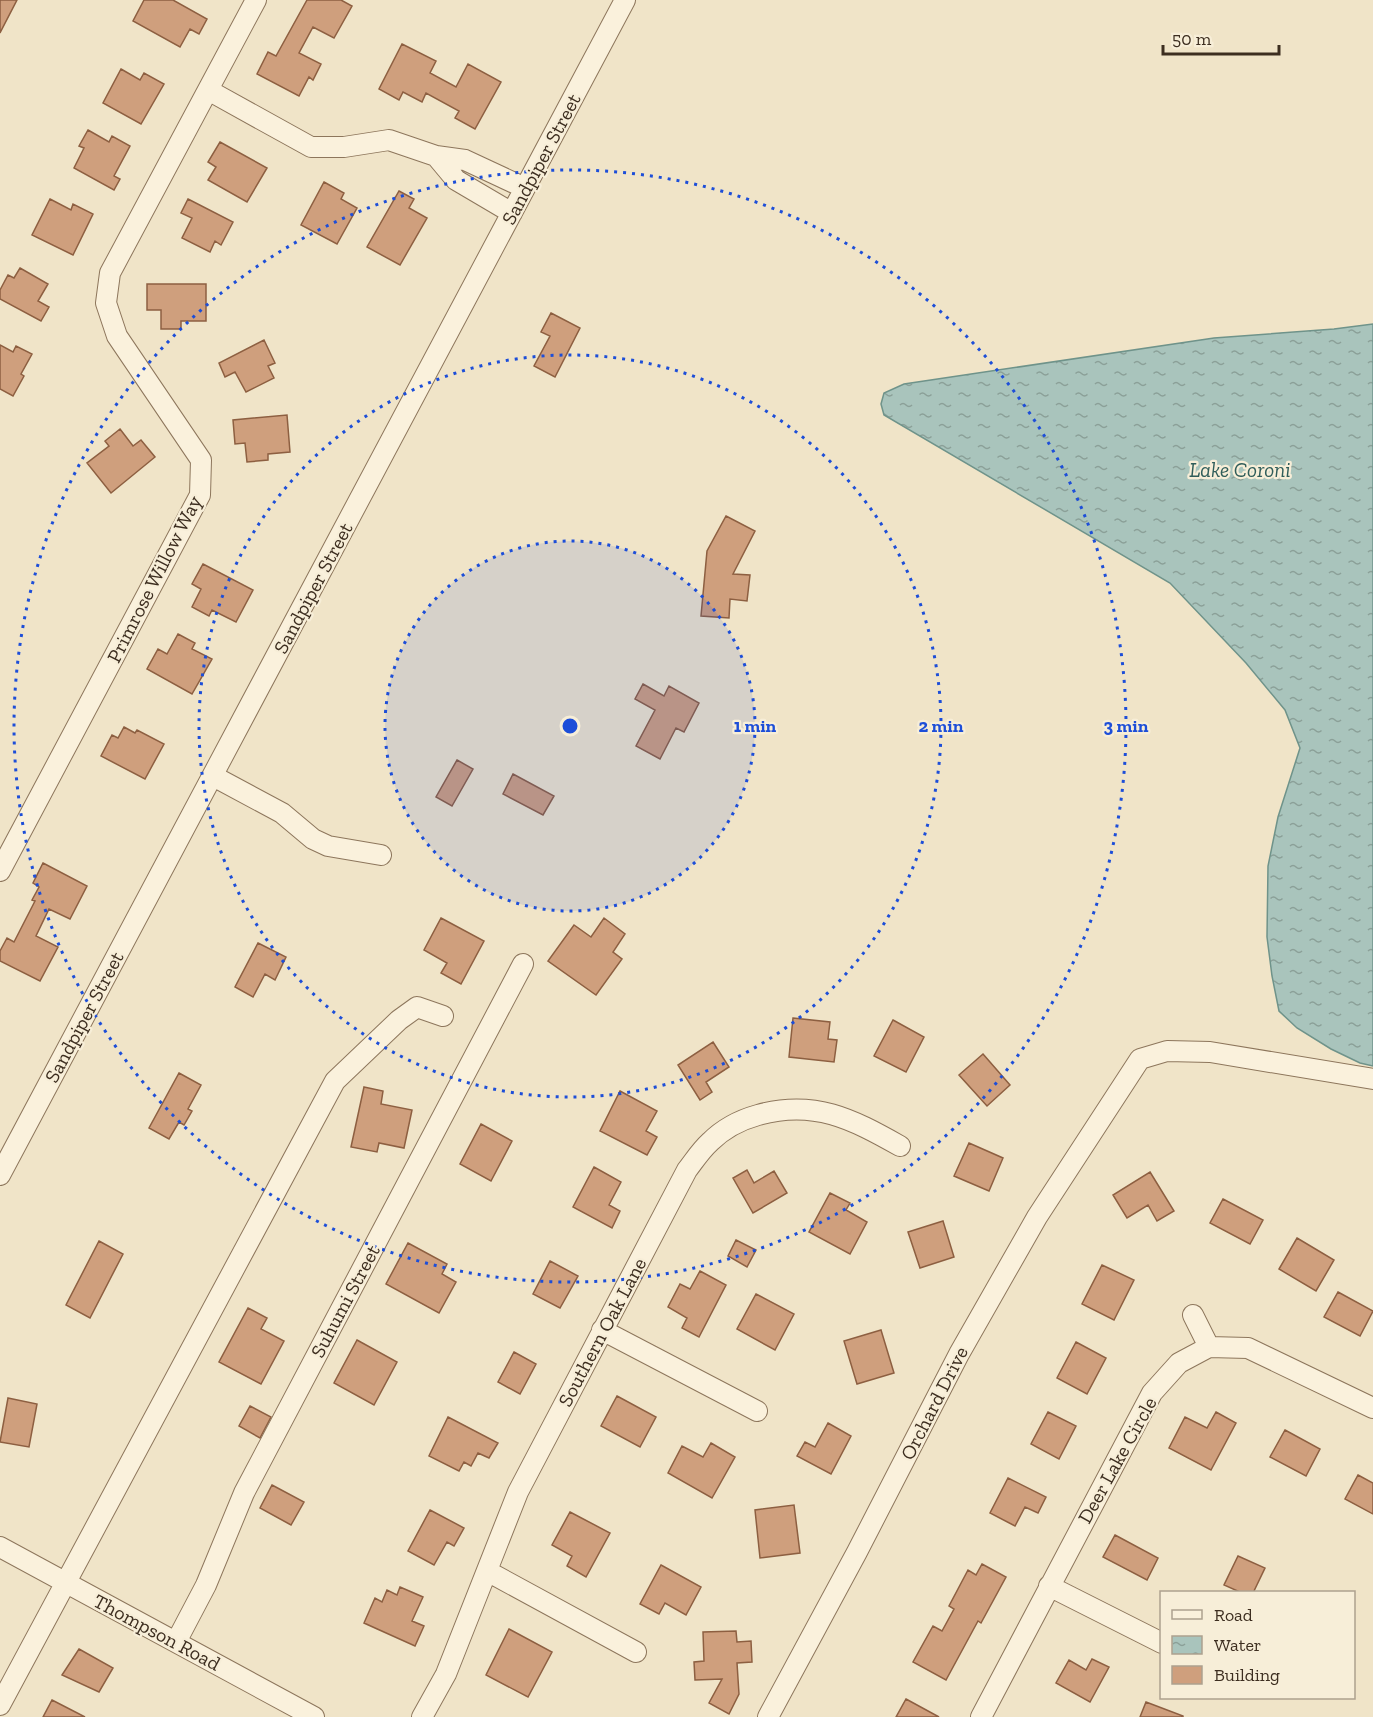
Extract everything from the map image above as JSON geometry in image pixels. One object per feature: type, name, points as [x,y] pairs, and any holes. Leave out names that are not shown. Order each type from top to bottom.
[{"type":"street","name":"Primrose Willow Way","points":[[0,871],[200,495],[201,460],[117,336],[106,303],[110,273],[256,0]]},
{"type":"street","name":"Sandpiper Street","points":[[0,1175],[626,0]]},
{"type":"street","points":[[208,90],[311,147],[344,147],[389,140],[436,156],[465,160],[525,188]]},
{"type":"street","points":[[436,156],[456,180],[512,213]]},
{"type":"street","points":[[213,776],[282,813],[313,839],[328,846],[381,855]]},
{"type":"street","name":"Suhumi Street","points":[[176,1642],[206,1585],[244,1494],[523,964]]},
{"type":"street","points":[[0,1705],[335,1081],[399,1020],[417,1007],[443,1016]]},
{"type":"street","name":"Orchard Drive","points":[[768,1717],[857,1552],[959,1354],[1037,1217],[1140,1059],[1167,1051],[1210,1052],[1373,1079]]},
{"type":"street","name":"Southern Oak Lane","points":[[422,1717],[446,1674],[518,1492],[687,1170],[710,1142],[741,1120],[775,1110],[805,1108],[836,1114],[900,1146]]},
{"type":"street","points":[[1193,1315],[1209,1347]]},
{"type":"street","points":[[602,1330],[757,1411]]},
{"type":"street","name":"Deer Lake Circle","points":[[981,1717],[1152,1393],[1179,1363],[1209,1347],[1248,1348],[1373,1408]]},
{"type":"street","name":"Thompson Road","points":[[0,1547],[314,1717]]},
{"type":"street","points":[[487,1571],[636,1652]]},
{"type":"street","points":[[1049,1586],[1160,1642]]},
{"type":"water","name":"Lake Coroni","points":[[1373,324],[1373,1066],[1360,1063],[1331,1049],[1297,1028],[1279,1011],[1267,937],[1268,866],[1278,817],[1300,748],[1285,710],[1246,663],[1170,583],[884,415],[881,404],[884,393],[904,384],[1214,338]]},
{"type":"building","points":[[0,0],[17,0],[0,33]]},
{"type":"building","points":[[144,0],[173,0],[207,19],[199,34],[190,29],[180,47],[133,21]]},
{"type":"building","points":[[307,0],[341,0],[352,6],[334,38],[313,27],[299,53],[321,64],[313,80],[309,77],[299,96],[257,74],[268,52],[276,56]]},
{"type":"building","points":[[402,44],[436,61],[430,73],[456,87],[468,64],[501,82],[475,129],[455,118],[459,111],[426,93],[422,102],[403,92],[399,100],[379,89]]},
{"type":"building","points":[[121,69],[140,80],[144,73],[164,84],[141,124],[103,103]]},
{"type":"building","points":[[88,130],[109,142],[112,136],[130,146],[114,176],[120,179],[114,190],[74,168],[84,148],[79,146]]},
{"type":"building","points":[[220,142],[267,168],[247,202],[208,180],[216,167],[208,162]]},
{"type":"building","points":[[324,182],[344,193],[341,199],[357,208],[337,244],[301,225]]},
{"type":"building","points":[[399,191],[414,199],[409,208],[427,218],[400,265],[367,247]]},
{"type":"building","points":[[50,199],[71,210],[73,204],[93,214],[73,255],[32,235]]},
{"type":"building","points":[[188,199],[233,222],[221,245],[215,241],[210,252],[182,238],[192,218],[181,213]]},
{"type":"building","points":[[20,268],[48,284],[38,301],[49,307],[41,321],[0,299],[0,290],[8,275],[14,278]]},
{"type":"building","points":[[147,284],[206,284],[206,321],[181,321],[181,329],[161,329],[161,310],[147,310]]},
{"type":"building","points":[[551,313],[580,328],[555,377],[534,366],[550,336],[541,332]]},
{"type":"building","points":[[264,340],[275,363],[268,366],[274,378],[246,392],[235,372],[225,377],[219,363]]},
{"type":"building","points":[[0,345],[13,352],[16,346],[32,354],[13,396],[0,389]]},
{"type":"building","points":[[287,415],[290,452],[268,454],[268,460],[247,462],[245,443],[235,444],[233,420]]},
{"type":"building","points":[[120,429],[133,446],[141,440],[155,457],[111,493],[87,463],[109,446],[105,441]]},
{"type":"building","points":[[726,516],[755,531],[733,574],[750,575],[747,601],[730,599],[729,618],[701,616],[707,551]]},
{"type":"building","points":[[203,564],[253,590],[236,622],[212,610],[209,616],[192,607],[201,589],[192,584]]},
{"type":"building","points":[[178,634],[195,643],[192,649],[212,659],[192,694],[147,669],[158,649],[167,654]]},
{"type":"building","points":[[643,684],[664,696],[669,686],[699,703],[684,732],[676,728],[660,759],[636,746],[655,710],[635,699]]},
{"type":"building","points":[[124,727],[135,733],[137,730],[164,744],[145,779],[101,756],[112,735],[118,738]]},
{"type":"building","points":[[457,760],[473,769],[452,806],[436,797]]},
{"type":"building","points":[[513,774],[554,796],[543,815],[503,794]]},
{"type":"building","points":[[43,863],[87,886],[70,919],[49,909],[36,936],[58,947],[40,981],[0,961],[0,951],[7,938],[14,942],[35,901],[32,900],[39,887],[33,883]]},
{"type":"building","points":[[441,918],[484,941],[461,984],[441,973],[447,963],[424,950]]},
{"type":"building","points":[[604,918],[625,934],[613,952],[622,959],[596,995],[548,961],[574,925],[591,937]]},
{"type":"building","points":[[258,943],[286,957],[275,980],[265,974],[253,997],[235,987]]},
{"type":"building","points":[[793,1018],[830,1022],[828,1039],[837,1040],[834,1062],[789,1057]]},
{"type":"building","points":[[893,1020],[924,1037],[906,1072],[874,1056]]},
{"type":"building","points":[[713,1042],[729,1067],[706,1082],[712,1092],[700,1100],[678,1065]]},
{"type":"building","points":[[983,1054],[1010,1085],[987,1106],[959,1075]]},
{"type":"building","points":[[179,1073],[201,1085],[188,1109],[192,1111],[184,1125],[179,1122],[169,1139],[149,1128]]},
{"type":"building","points":[[364,1087],[383,1091],[381,1104],[412,1110],[404,1148],[379,1143],[377,1152],[351,1147]]},
{"type":"building","points":[[620,1091],[657,1111],[646,1131],[657,1137],[647,1155],[600,1131]]},
{"type":"building","points":[[481,1124],[512,1141],[491,1181],[460,1164]]},
{"type":"building","points":[[969,1143],[1003,1158],[989,1191],[954,1176]]},
{"type":"building","points":[[594,1167],[621,1182],[609,1205],[620,1211],[612,1228],[573,1207]]},
{"type":"building","points":[[747,1170],[754,1183],[774,1171],[787,1193],[753,1213],[733,1178]]},
{"type":"building","points":[[1150,1172],[1174,1211],[1157,1221],[1148,1205],[1127,1218],[1113,1195]]},
{"type":"building","points":[[830,1193],[850,1203],[846,1210],[867,1222],[850,1254],[809,1232]]},
{"type":"building","points":[[1223,1199],[1263,1220],[1250,1244],[1210,1223]]},
{"type":"building","points":[[943,1221],[954,1257],[920,1268],[908,1232]]},
{"type":"building","points":[[1297,1238],[1334,1260],[1316,1291],[1279,1269]]},
{"type":"building","points":[[736,1240],[756,1250],[747,1267],[728,1256]]},
{"type":"building","points":[[99,1241],[123,1254],[90,1318],[66,1305]]},
{"type":"building","points":[[408,1243],[447,1264],[442,1274],[456,1282],[439,1313],[386,1284]]},
{"type":"building","points":[[550,1261],[578,1276],[560,1308],[533,1294]]},
{"type":"building","points":[[1102,1265],[1134,1280],[1114,1320],[1082,1304]]},
{"type":"building","points":[[700,1271],[726,1285],[699,1337],[682,1328],[687,1318],[668,1307],[680,1284],[690,1289]]},
{"type":"building","points":[[1338,1292],[1373,1311],[1360,1336],[1324,1317]]},
{"type":"building","points":[[756,1294],[794,1314],[775,1350],[737,1329]]},
{"type":"building","points":[[248,1308],[267,1318],[261,1329],[284,1341],[261,1384],[219,1362]]},
{"type":"building","points":[[881,1330],[894,1373],[857,1384],[844,1341]]},
{"type":"building","points":[[357,1340],[397,1362],[374,1405],[334,1383]]},
{"type":"building","points":[[1076,1342],[1106,1358],[1087,1394],[1057,1378]]},
{"type":"building","points":[[514,1352],[536,1364],[520,1394],[498,1382]]},
{"type":"building","points":[[617,1396],[656,1417],[640,1447],[601,1426]]},
{"type":"building","points":[[8,1398],[37,1404],[29,1447],[0,1442]]},
{"type":"building","points":[[250,1406],[271,1417],[260,1438],[239,1426]]},
{"type":"building","points":[[1048,1412],[1076,1426],[1059,1459],[1031,1444]]},
{"type":"building","points":[[1216,1412],[1236,1423],[1211,1470],[1169,1448],[1185,1417],[1207,1428]]},
{"type":"building","points":[[448,1417],[498,1443],[489,1458],[478,1453],[471,1466],[464,1462],[459,1471],[429,1456]]},
{"type":"building","points":[[828,1423],[851,1436],[831,1474],[797,1456],[805,1442],[815,1447]]},
{"type":"building","points":[[1285,1430],[1320,1449],[1306,1476],[1270,1457]]},
{"type":"building","points":[[711,1443],[735,1457],[712,1498],[668,1473],[682,1446],[703,1457]]},
{"type":"building","points":[[1358,1475],[1373,1483],[1373,1514],[1345,1499]]},
{"type":"building","points":[[1008,1478],[1046,1497],[1038,1513],[1025,1507],[1015,1526],[990,1513]]},
{"type":"building","points":[[272,1485],[304,1502],[291,1525],[260,1508]]},
{"type":"building","points":[[794,1505],[800,1553],[760,1558],[755,1510]]},
{"type":"building","points":[[430,1510],[464,1528],[454,1546],[447,1542],[434,1565],[408,1551]]},
{"type":"building","points":[[570,1512],[610,1533],[586,1577],[567,1566],[572,1556],[552,1545]]},
{"type":"building","points":[[1115,1535],[1158,1558],[1147,1580],[1103,1557]]},
{"type":"building","points":[[1238,1556],[1265,1568],[1254,1591],[1238,1591],[1224,1585]]},
{"type":"building","points":[[982,1564],[1006,1577],[981,1623],[978,1621],[946,1680],[913,1662],[933,1626],[942,1631],[954,1609],[949,1606],[968,1570],[976,1575]]},
{"type":"building","points":[[661,1565],[701,1587],[686,1615],[665,1603],[659,1614],[640,1604]]},
{"type":"building","points":[[400,1587],[423,1597],[412,1621],[424,1626],[415,1646],[364,1623],[375,1598],[382,1602],[387,1590],[397,1595]]},
{"type":"building","points":[[509,1629],[552,1652],[528,1697],[486,1675]]},
{"type":"building","points":[[736,1631],[737,1642],[751,1641],[752,1662],[737,1663],[739,1694],[729,1714],[709,1703],[722,1679],[695,1680],[694,1662],[704,1661],[703,1632]]},
{"type":"building","points":[[79,1649],[113,1668],[99,1692],[62,1675]]},
{"type":"building","points":[[1092,1659],[1109,1667],[1090,1702],[1056,1683],[1069,1660],[1086,1670]]},
{"type":"building","points":[[906,1699],[939,1717],[896,1717]]},
{"type":"building","points":[[52,1700],[85,1717],[43,1717]]},
{"type":"building","points":[[1146,1702],[1183,1716],[1183,1717],[1140,1717]]}]
